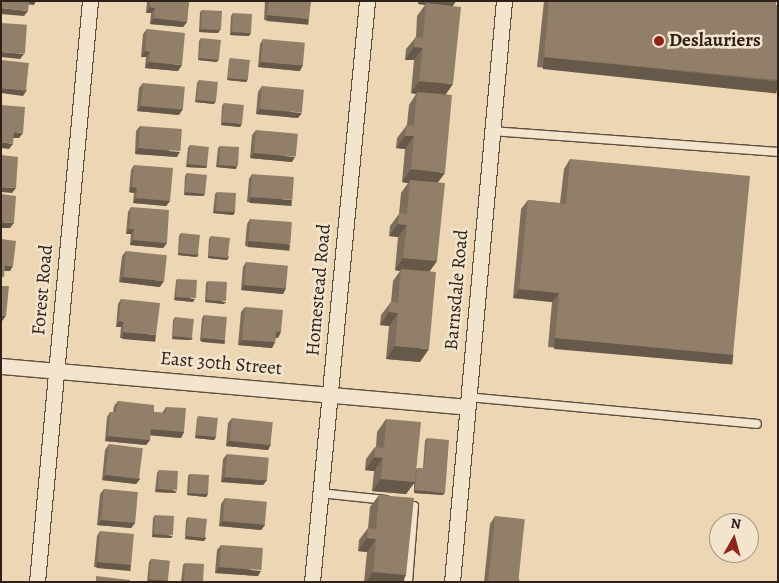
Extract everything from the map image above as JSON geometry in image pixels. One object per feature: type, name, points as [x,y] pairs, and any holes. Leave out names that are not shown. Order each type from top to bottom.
[{"type":"street","name":"Forest Road","points":[[37,582],[90,1]]},
{"type":"street","name":"Homestead Road","points":[[312,582],[367,1]]},
{"type":"street","name":"Barnsdale Road","points":[[452,582],[504,1]]},
{"type":"street","name":"East 30th Street","points":[[1,366],[329,394],[467,402]]},
{"type":"lane","points":[[492,131],[778,152]]},
{"type":"lane","points":[[467,402],[757,424]]},
{"type":"lane","points":[[320,493],[394,501],[414,506],[408,582]]},
{"type":"building","points":[[1,1],[29,1],[28,11],[1,8]]},
{"type":"building","points":[[150,1],[189,1],[187,22],[154,18],[155,8],[150,7]]},
{"type":"building","points":[[269,1],[311,1],[309,19],[267,15]]},
{"type":"building","name":"Deslauriers","points":[[549,1],[776,1],[776,5],[778,5],[778,80],[544,57]]},
{"type":"building","points":[[426,3],[461,7],[453,84],[419,81],[423,48],[414,47],[415,37],[423,38]]},
{"type":"building","points":[[202,10],[222,11],[221,30],[201,29]]},
{"type":"building","points":[[233,13],[252,14],[251,33],[232,32]]},
{"type":"building","points":[[1,23],[27,25],[25,54],[1,52]]},
{"type":"building","points":[[147,29],[185,33],[182,65],[149,62],[150,52],[145,51]]},
{"type":"building","points":[[201,38],[221,40],[219,60],[199,58]]},
{"type":"building","points":[[263,39],[305,43],[303,66],[261,62]]},
{"type":"building","points":[[230,58],[250,60],[248,80],[228,78]]},
{"type":"building","points":[[1,60],[29,63],[26,91],[1,88]]},
{"type":"building","points":[[199,80],[218,82],[216,102],[197,100]]},
{"type":"building","points":[[143,83],[185,87],[183,110],[141,106]]},
{"type":"building","points":[[262,86],[304,90],[302,113],[260,109]]},
{"type":"building","points":[[417,92],[452,95],[445,173],[411,169],[414,136],[405,136],[406,125],[414,126]]},
{"type":"building","points":[[224,103],[244,105],[242,124],[222,122]]},
{"type":"building","points":[[1,105],[25,107],[23,133],[14,132],[13,144],[1,142]]},
{"type":"building","points":[[140,126],[182,129],[180,151],[138,148]]},
{"type":"building","points":[[256,130],[298,134],[296,157],[254,153]]},
{"type":"building","points":[[190,145],[209,147],[207,166],[188,164]]},
{"type":"building","points":[[220,146],[239,147],[238,166],[219,165]]},
{"type":"building","points":[[1,155],[18,157],[16,188],[1,187]]},
{"type":"building","points":[[570,159],[750,176],[733,355],[555,338],[559,293],[519,289],[528,200],[566,204]]},
{"type":"building","points":[[134,165],[173,168],[170,201],[136,198],[137,188],[132,187]]},
{"type":"building","points":[[187,173],[207,175],[205,194],[185,192]]},
{"type":"building","points":[[252,174],[294,177],[292,200],[250,197]]},
{"type":"building","points":[[410,180],[445,183],[437,261],[403,258],[407,225],[398,224],[399,213],[407,214]]},
{"type":"building","points":[[217,192],[236,193],[235,212],[216,211]]},
{"type":"building","points":[[1,194],[16,196],[14,223],[1,222]]},
{"type":"building","points":[[131,207],[169,210],[167,243],[133,240],[134,229],[129,229]]},
{"type":"building","points":[[250,219],[292,222],[290,244],[248,241]]},
{"type":"building","points":[[181,233],[200,235],[198,255],[179,253]]},
{"type":"building","points":[[211,236],[230,238],[228,258],[209,256]]},
{"type":"building","points":[[1,239],[16,241],[13,266],[5,265],[4,277],[1,277]]},
{"type":"building","points":[[126,251],[167,255],[164,281],[123,277]]},
{"type":"building","points":[[246,262],[288,266],[286,289],[244,285]]},
{"type":"building","points":[[401,269],[436,272],[429,349],[395,346],[398,313],[389,312],[390,302],[398,303]]},
{"type":"building","points":[[177,279],[197,280],[196,298],[176,297]]},
{"type":"building","points":[[208,281],[227,282],[226,301],[207,300]]},
{"type":"building","points":[[1,286],[9,286],[6,316],[1,315]]},
{"type":"building","points":[[121,299],[160,303],[156,335],[123,332],[124,322],[119,321]]},
{"type":"building","points":[[245,307],[283,310],[281,332],[276,332],[275,342],[242,340]]},
{"type":"building","points":[[204,315],[227,317],[225,340],[202,338]]},
{"type":"building","points":[[175,317],[194,319],[192,338],[173,336]]},
{"type":"building","points":[[118,401],[154,405],[154,412],[166,413],[166,407],[186,408],[184,432],[151,429],[150,440],[108,436],[110,412],[116,412]]},
{"type":"building","points":[[198,416],[218,418],[216,437],[196,435]]},
{"type":"building","points":[[232,418],[273,422],[270,445],[230,441]]},
{"type":"building","points":[[386,419],[421,422],[415,482],[381,479],[383,458],[374,457],[375,447],[384,448]]},
{"type":"building","points":[[427,438],[449,440],[445,493],[415,490],[417,468],[424,468]]},
{"type":"building","points":[[109,444],[143,448],[139,479],[105,475]]},
{"type":"building","points":[[227,454],[269,458],[267,481],[225,477]]},
{"type":"building","points":[[159,470],[178,471],[177,490],[158,489]]},
{"type":"building","points":[[190,474],[209,475],[208,494],[189,493]]},
{"type":"building","points":[[104,489],[138,492],[135,523],[101,520]]},
{"type":"building","points":[[379,495],[414,498],[406,575],[373,572],[376,539],[367,538],[368,528],[376,529]]},
{"type":"building","points":[[225,498],[267,502],[265,525],[223,521]]},
{"type":"building","points":[[155,515],[174,516],[173,535],[154,534]]},
{"type":"building","points":[[495,516],[525,519],[518,582],[488,582]]},
{"type":"building","points":[[188,517],[207,519],[205,538],[186,536]]},
{"type":"building","points":[[100,531],[134,534],[131,565],[97,562]]},
{"type":"building","points":[[221,545],[263,548],[261,570],[219,567]]},
{"type":"building","points":[[151,559],[170,561],[168,581],[149,579]]},
{"type":"building","points":[[185,563],[204,564],[203,582],[184,582]]},
{"type":"building","points":[[96,576],[130,580],[130,582],[96,582]]},
{"type":"place","name":"Deslauriers","points":[[659,41]]}]
